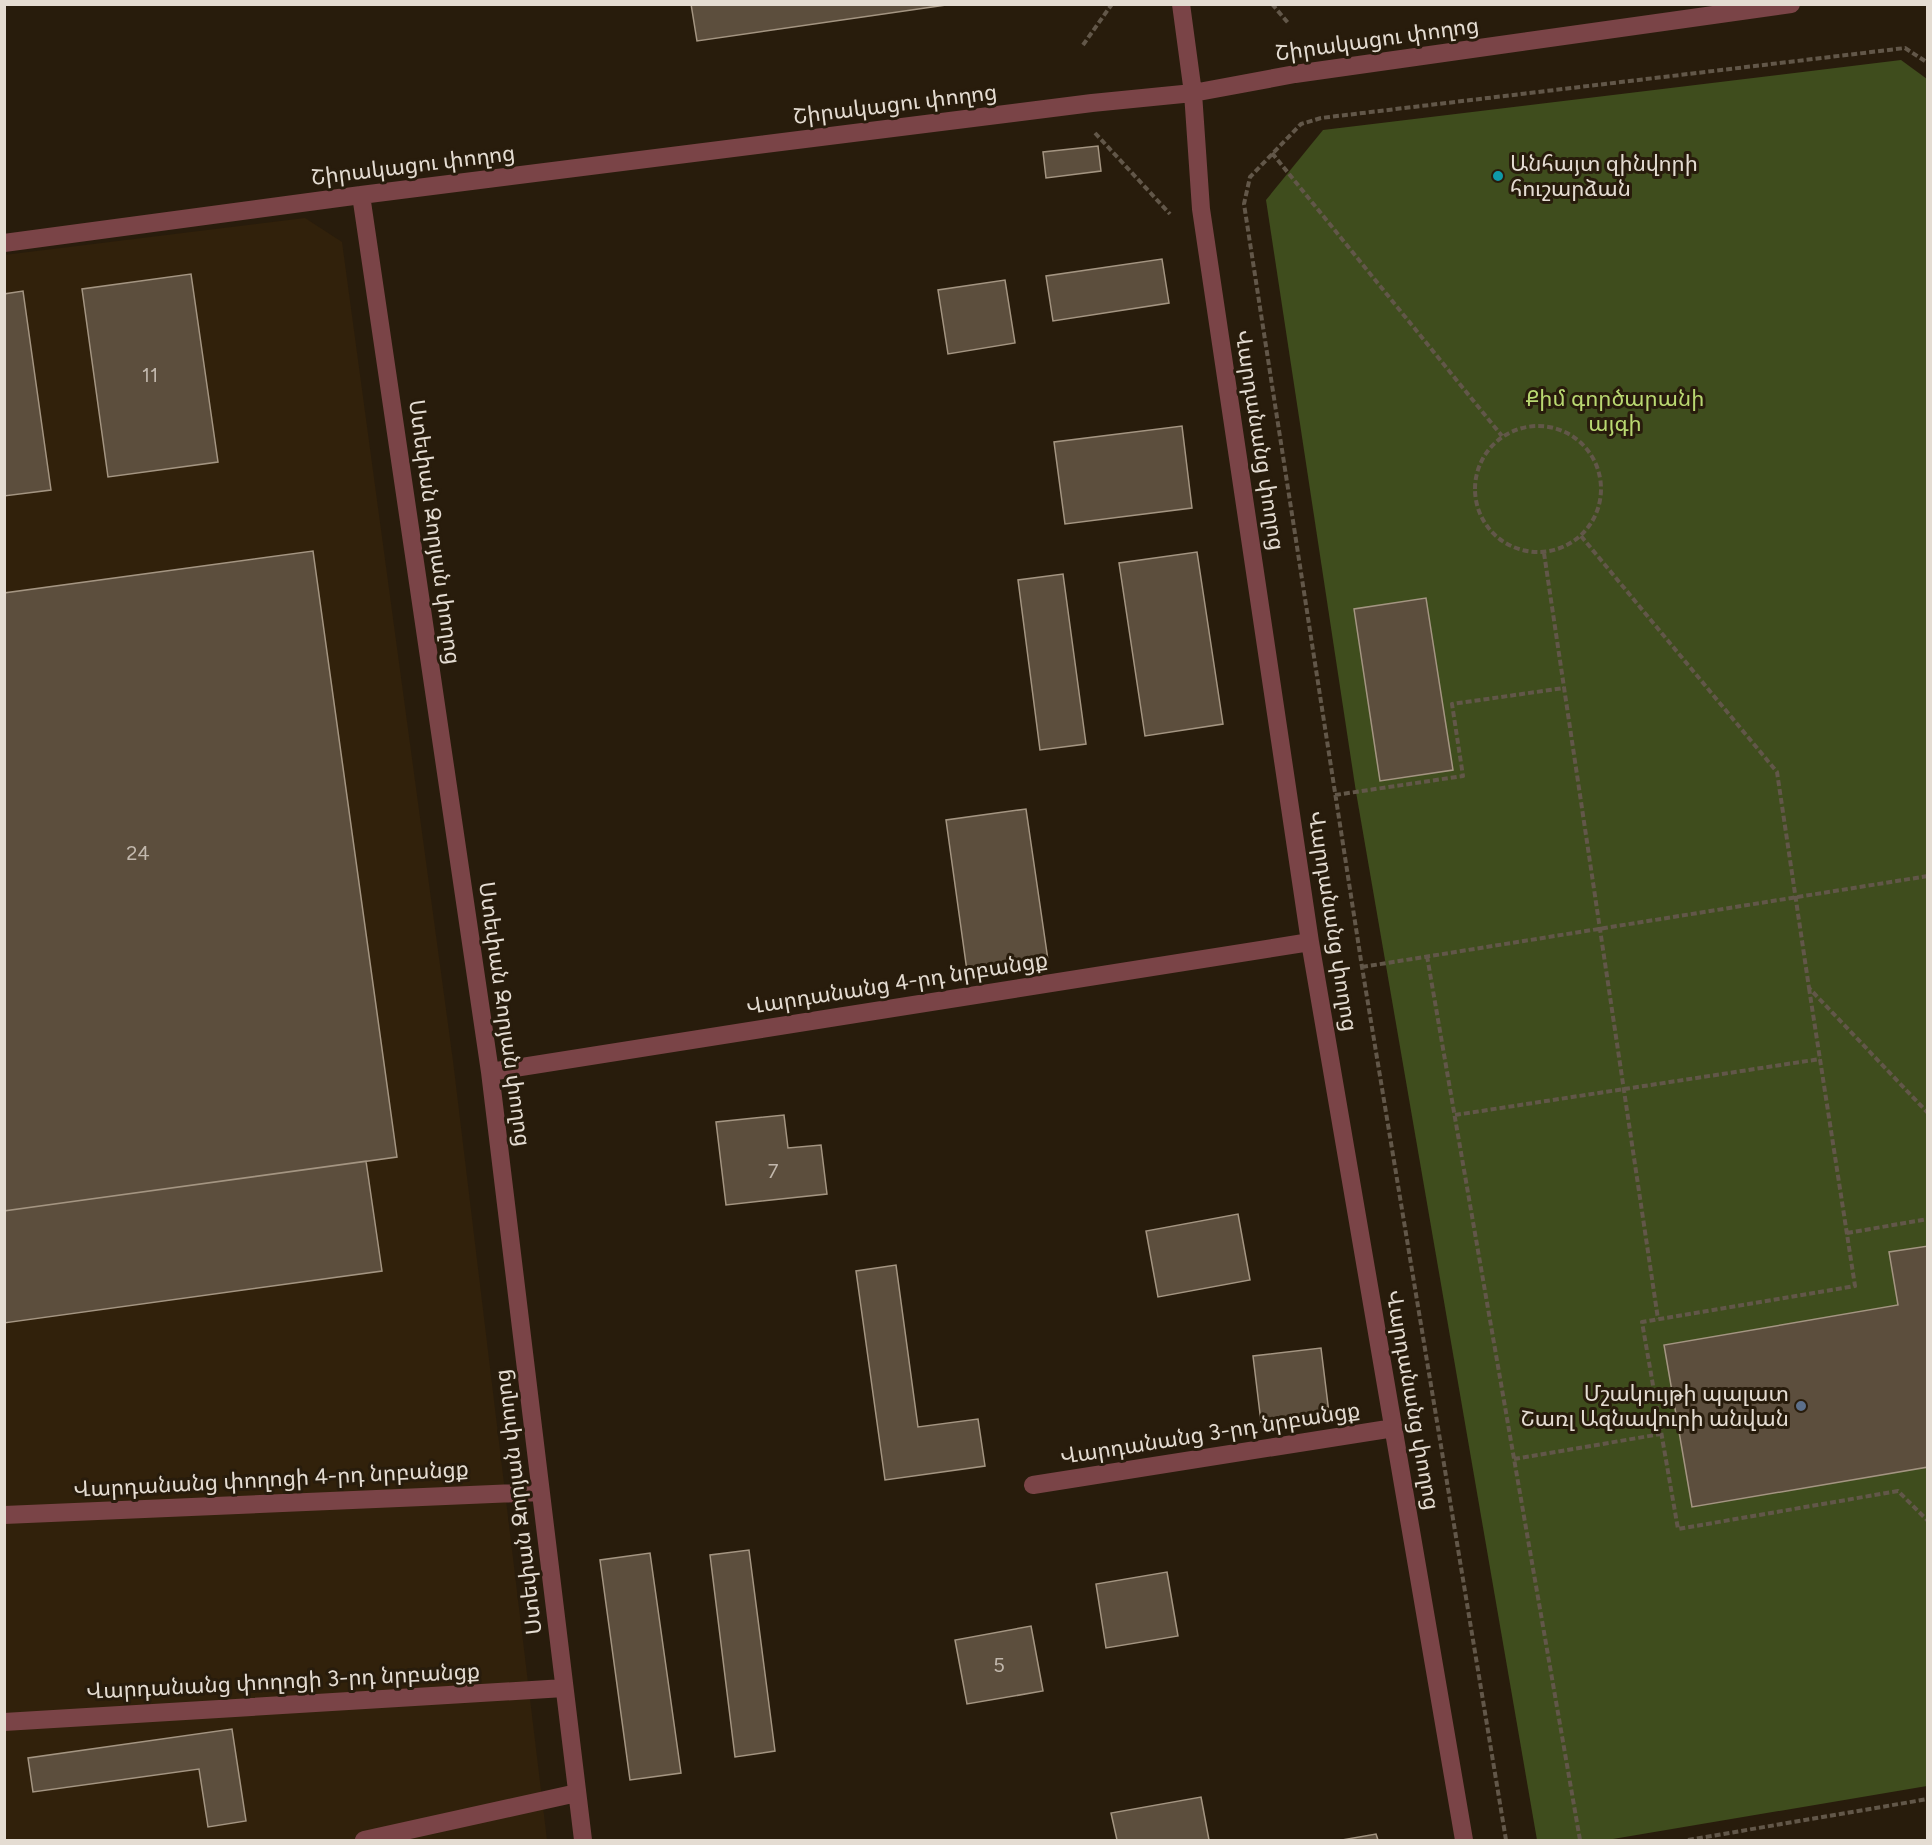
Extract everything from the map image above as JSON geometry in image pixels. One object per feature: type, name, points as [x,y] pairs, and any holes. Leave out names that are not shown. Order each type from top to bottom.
[{"type":"street","name":"Վարդանանց փողոց","points":[[1181,4],[1192,93],[1201,210],[1310,942],[1464,1840]]},
{"type":"street","name":"Շիրակացու փողոց","points":[[4,243],[362,195],[1092,103],[1192,93],[1295,74],[1791,4]]},
{"type":"street","name":"Ստեփան Զորյան փողոց","points":[[362,195],[490,1072],[583,1840]]},
{"type":"street","name":"Վարդանանց 4-րդ նրբանցք","points":[[490,1072],[1310,942]]},
{"type":"street","name":"Վարդանանց 3-րդ նրբանցք","points":[[1033,1485],[1394,1428]]},
{"type":"street","name":"Վարդանանց փողոցի 4-րդ նրբանցք","points":[[4,1515],[540,1492]]},
{"type":"street","name":"Վարդանանց փողոցի 3-րդ նրբանցք","points":[[4,1722],[564,1688]]},
{"type":"street","points":[[364,1840],[577,1793]]},
{"type":"path","points":[[1083,45],[1112,4]]},
{"type":"path","points":[[1272,4],[1289,24]]},
{"type":"path","points":[[1506,1840],[1362,967],[1244,204],[1250,177],[1301,124],[1321,118],[1905,48],[1928,63]]},
{"type":"path","points":[[1095,133],[1170,214]]},
{"type":"path","points":[[1272,153],[1502,436]]},
{"type":"path","points":[[1543,425],[1564,430],[1582,442],[1594,460],[1601,479],[1601,500],[1594,520],[1581,536],[1564,547],[1544,553],[1524,551],[1504,544],[1489,530],[1478,513],[1474,492],[1477,470],[1486,451],[1502,436],[1521,427],[1543,425]]},
{"type":"path","points":[[1581,536],[1777,772],[1855,1286],[1642,1322],[1678,1529],[1898,1491],[1928,1521]]},
{"type":"path","points":[[1544,553],[1658,1319]]},
{"type":"path","points":[[1335,795],[1463,776],[1452,704],[1564,688]]},
{"type":"path","points":[[1362,967],[1928,876]]},
{"type":"path","points":[[1427,956],[1580,1840]]},
{"type":"path","points":[[1809,988],[1928,1113]]},
{"type":"path","points":[[1455,1116],[1820,1059]]},
{"type":"path","points":[[1847,1233],[1928,1219]]},
{"type":"path","points":[[1514,1459],[1661,1434]]},
{"type":"path","points":[[1688,1840],[1928,1799]]},
{"type":"shaded area","points":[[305,218],[342,242],[453,1061],[547,1840],[5,1840],[4,255]]},
{"type":"green space","name":"Քիմ գործարանի այգի","points":[[1901,60],[1927,79],[1927,1786],[1607,1840],[1537,1840],[1356,792],[1266,200],[1323,130]]},
{"type":"building","points":[[691,4],[953,4],[697,41]]},
{"type":"building","points":[[1098,146],[1101,171],[1046,178],[1043,152]]},
{"type":"building","points":[[1162,259],[1169,303],[1053,321],[1046,276]]},
{"type":"building","points":[[191,274],[218,462],[108,477],[82,289]]},
{"type":"building","points":[[1005,280],[1015,343],[948,354],[938,290]]},
{"type":"building","points":[[23,291],[51,490],[4,496],[4,294]]},
{"type":"building","points":[[1182,426],[1192,508],[1065,524],[1054,442]]},
{"type":"building","points":[[313,551],[397,1157],[4,1211],[4,593]]},
{"type":"building","points":[[1197,552],[1223,724],[1145,736],[1119,563]]},
{"type":"building","points":[[1063,574],[1086,744],[1040,750],[1018,580]]},
{"type":"building","points":[[1426,598],[1453,770],[1380,781],[1354,609]]},
{"type":"building","points":[[1026,809],[1048,960],[967,971],[946,820]]},
{"type":"building","points":[[784,1115],[788,1148],[821,1145],[827,1194],[726,1205],[716,1122]]},
{"type":"building","points":[[366,1161],[382,1271],[4,1323],[4,1211]]},
{"type":"building","points":[[1238,1214],[1250,1280],[1158,1297],[1146,1231]]},
{"type":"building","name":"Մշակույթի պալատ Շառլ Ազնավուրի անվան","points":[[1928,1246],[1928,1467],[1692,1507],[1664,1345],[1898,1305],[1889,1252]]},
{"type":"building","points":[[896,1265],[918,1427],[978,1419],[985,1466],[885,1480],[856,1271]]},
{"type":"building","points":[[1321,1348],[1329,1413],[1261,1422],[1253,1356]]},
{"type":"building","points":[[749,1550],[775,1751],[735,1757],[710,1555]]},
{"type":"building","points":[[650,1553],[681,1773],[630,1780],[600,1560]]},
{"type":"building","points":[[1167,1572],[1178,1636],[1106,1648],[1096,1584]]},
{"type":"building","points":[[1031,1626],[1043,1691],[967,1704],[955,1640]]},
{"type":"building","points":[[232,1729],[246,1821],[208,1827],[199,1769],[33,1792],[28,1758]]},
{"type":"building","points":[[1201,1797],[1209,1840],[1117,1840],[1111,1813]]},
{"type":"building","points":[[1376,1834],[1378,1840],[1342,1840]]},
{"type":"place","name":"Անհայտ զինվորի հուշարձան","points":[[1498,176]]},
{"type":"place","name":"Մշակույթի պալատ Շառլ Ազնավուրի անվան","points":[[1801,1406]]}]
